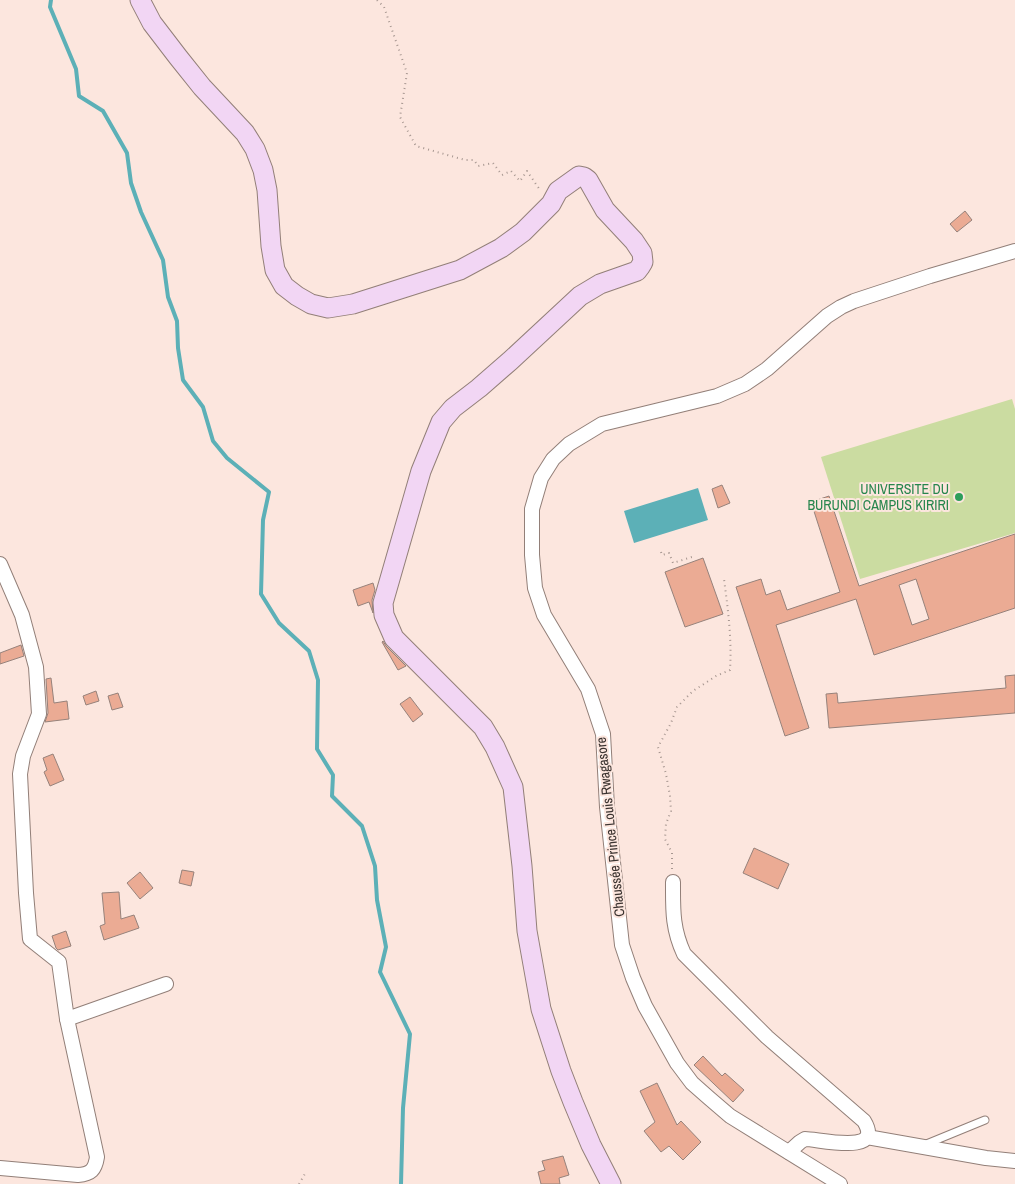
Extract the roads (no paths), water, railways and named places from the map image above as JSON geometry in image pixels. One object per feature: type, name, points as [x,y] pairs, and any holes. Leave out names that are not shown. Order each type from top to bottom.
[{"type":"street","points":[[140,0],[152,23],[178,57],[202,87],[245,133],[255,149],[263,170],[267,190],[271,246],[276,270],[284,286],[311,304],[328,308],[353,304],[460,270],[501,248],[523,232],[550,204],[558,191],[579,176],[584,176],[588,180],[605,210],[634,241],[642,253],[643,262],[637,271],[600,284],[580,296],[510,361],[453,408],[441,422],[421,471],[383,603],[384,615],[394,638],[483,727],[495,747],[513,787],[527,931],[541,1010],[572,1102],[611,1184]]},
{"type":"street","name":"Chaussée Prince Louis Rwagasore","points":[[840,1184],[730,1116],[692,1083],[677,1063],[645,1006],[622,945],[607,807],[602,734],[588,689],[544,615],[535,588],[532,555],[532,509],[541,478],[553,459],[569,444],[602,424],[717,396],[744,384],[767,369],[827,316],[841,307],[930,276],[1015,251]]},
{"type":"street","points":[[0,564],[22,615],[36,668],[39,714],[23,756],[20,774],[30,939],[59,962],[68,1019],[97,1157],[93,1171],[88,1174],[78,1175],[0,1168]]},
{"type":"street","points":[[673,882],[673,918],[677,938],[684,954],[767,1036],[864,1121],[869,1132],[866,1137],[857,1143],[848,1144],[805,1140],[789,1152]]},
{"type":"street","points":[[68,1019],[166,984]]},
{"type":"street","points":[[866,1137],[986,1158],[1015,1161]]},
{"type":"lane","points":[[919,1147],[985,1120]]},
{"type":"water","points":[[698,488],[708,520],[634,543],[624,511]]},
{"type":"waterway","points":[[51,0],[50,7],[76,69],[79,96],[103,111],[127,153],[131,183],[141,212],[163,260],[168,297],[177,321],[178,348],[183,380],[203,407],[213,441],[227,458],[269,492],[263,520],[261,594],[279,623],[309,651],[318,680],[317,749],[333,775],[332,796],[362,826],[375,866],[377,900],[386,947],[380,972],[410,1034],[403,1108],[401,1184]]},
{"type":"place","name":"UNIVERSITE DU BURUNDI CAMPUS KIRIRI","points":[[959,497]]}]
